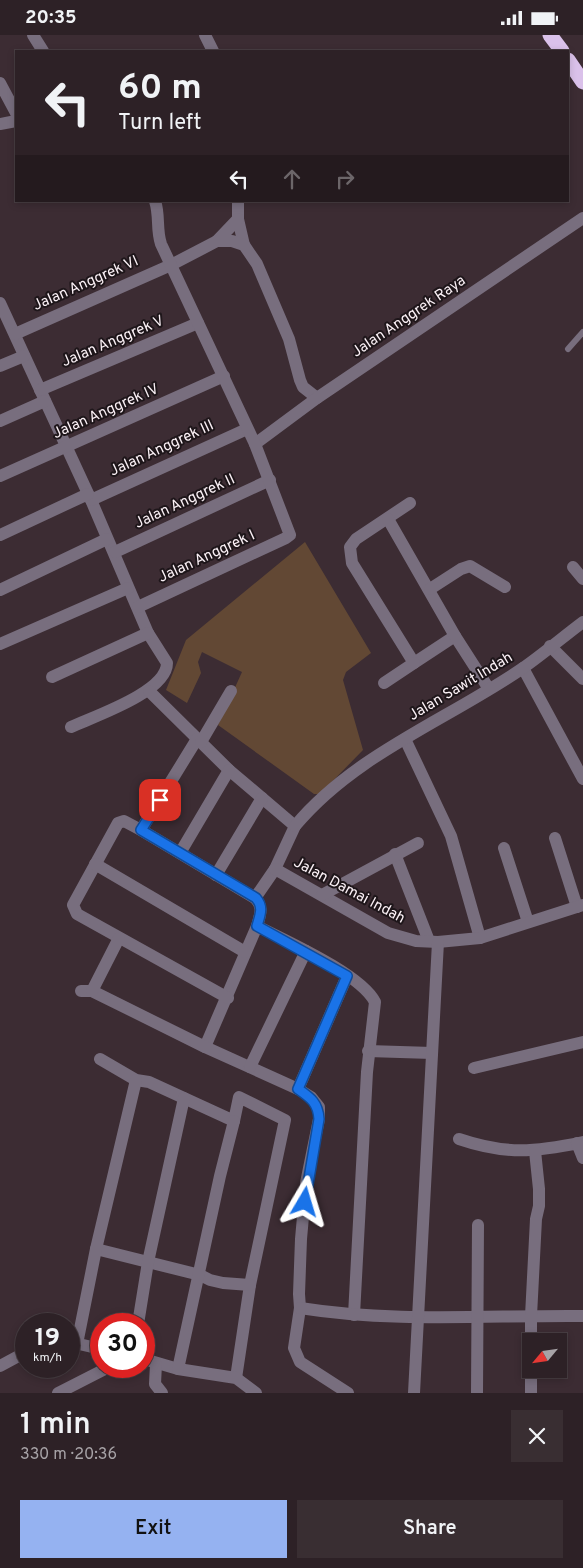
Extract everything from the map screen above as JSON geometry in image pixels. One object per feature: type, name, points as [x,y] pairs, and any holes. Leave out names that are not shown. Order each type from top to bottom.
[{"type":"highway","points":[[550,35],[561,50]]},
{"type":"highway","points":[[569,62],[583,83]]},
{"type":"street","points":[[34,35],[42,50]]},
{"type":"street","points":[[205,35],[212,50]]},
{"type":"street","points":[[0,83],[15,111]]},
{"type":"street","points":[[0,123],[15,121]]},
{"type":"street","points":[[155,202],[159,213],[157,231],[170,265],[224,376],[270,481]]},
{"type":"street","points":[[238,202],[238,219],[244,245],[257,264],[280,317],[296,357],[303,387],[317,398]]},
{"type":"street","name":"Jalan Anggrek Raya","points":[[255,444],[317,398],[583,218]]},
{"type":"street","name":"Jalan Anggrek VI","points":[[15,334],[170,265],[217,241],[238,219]]},
{"type":"street","points":[[217,241],[232,241],[244,245]]},
{"type":"street","points":[[1,307],[90,497],[107,539],[115,552],[148,633],[167,666],[153,695],[71,727]]},
{"type":"street","name":"Jalan Anggrek V","points":[[0,421],[43,396],[198,323]]},
{"type":"street","points":[[0,366],[24,356]]},
{"type":"street","name":"Jalan Anggrek IV","points":[[0,477],[224,376]]},
{"type":"street","name":"Jalan Anggrek III","points":[[0,535],[246,429]]},
{"type":"street","name":"Jalan Anggrek I","points":[[138,607],[290,535],[270,481]]},
{"type":"street","name":"Jalan Anggrek II","points":[[115,552],[270,481]]},
{"type":"street","points":[[410,503],[356,539],[350,547],[349,555],[352,563],[414,663]]},
{"type":"street","points":[[388,519],[430,589],[455,636],[489,689]]},
{"type":"street","points":[[0,589],[107,539]]},
{"type":"street","points":[[430,589],[461,569],[470,567],[505,587]]},
{"type":"street","points":[[573,567],[583,579]]},
{"type":"street","points":[[0,644],[128,587]]},
{"type":"street","name":"Jalan Sawit Indah","points":[[480,938],[451,836],[404,739],[523,668],[583,622]]},
{"type":"street","points":[[52,677],[148,633]]},
{"type":"street","points":[[384,683],[455,636]]},
{"type":"street","points":[[550,646],[583,679]]},
{"type":"street","points":[[523,668],[583,779]]},
{"type":"street","points":[[141,830],[231,691]]},
{"type":"street","points":[[153,695],[229,770],[295,826]]},
{"type":"street","points":[[256,898],[275,869],[295,826],[313,805],[347,776],[404,739]]},
{"type":"street","points":[[180,853],[229,770]]},
{"type":"street","points":[[216,875],[262,798]]},
{"type":"street","points":[[205,1047],[228,998],[244,952],[257,926],[261,909],[260,904],[256,898],[141,830],[124,821],[118,823],[73,905],[73,910],[119,938],[228,998]]},
{"type":"street","points":[[555,839],[580,906]]},
{"type":"street","points":[[322,895],[418,843]]},
{"type":"street","points":[[504,848],[528,922]]},
{"type":"street","points":[[395,854],[433,941],[432,1053],[414,1393]]},
{"type":"street","points":[[95,864],[244,952]]},
{"type":"street","name":"Jalan Damai Indah","points":[[275,869],[395,937],[433,941],[480,938],[580,906]]},
{"type":"street","points":[[257,926],[306,951],[347,976],[371,995],[375,1003],[368,1051],[354,1315]]},
{"type":"street","points":[[119,938],[86,991],[298,1089],[311,1097],[318,1107],[319,1119],[306,1183],[302,1230],[300,1308],[294,1348],[300,1363],[348,1393]]},
{"type":"street","points":[[250,1067],[306,951]]},
{"type":"street","points":[[298,1089],[347,976]]},
{"type":"street","points":[[474,1068],[583,1042]]},
{"type":"street","points":[[368,1051],[432,1053]]},
{"type":"street","points":[[100,1059],[136,1079],[149,1082],[234,1121]]},
{"type":"street","points":[[80,1314],[136,1079]]},
{"type":"street","points":[[178,1369],[238,1097],[285,1121],[250,1285],[236,1378]]},
{"type":"street","points":[[140,1313],[148,1262],[184,1098]]},
{"type":"street","points":[[458,1139],[482,1147],[535,1151],[580,1142],[583,1158]]},
{"type":"street","points":[[531,1393],[531,1316],[536,1219],[539,1206],[535,1151]]},
{"type":"street","points":[[477,1393],[478,1225]]},
{"type":"street","points":[[96,1249],[200,1275],[210,1280],[250,1285]]},
{"type":"street","points":[[300,1308],[354,1315],[417,1319],[583,1316]]},
{"type":"street","points":[[0,1366],[15,1358]]},
{"type":"street","points":[[162,1393],[154,1384],[156,1364],[236,1378],[256,1393]]},
{"type":"street","points":[[58,1393],[90,1377]]},
{"type":"lane","points":[[568,349],[583,332]]},
{"type":"shaded area","points":[[305,542],[371,653],[346,672],[343,680],[363,750],[320,794],[314,794],[218,725],[242,672],[202,652],[198,662],[201,673],[187,703],[166,690],[186,640]]},
{"type":"route","points":[[160,800],[141,830],[256,898],[261,909],[257,926],[306,951],[347,976],[298,1089],[311,1097],[318,1107],[319,1119],[306,1183],[305,1202]]}]
